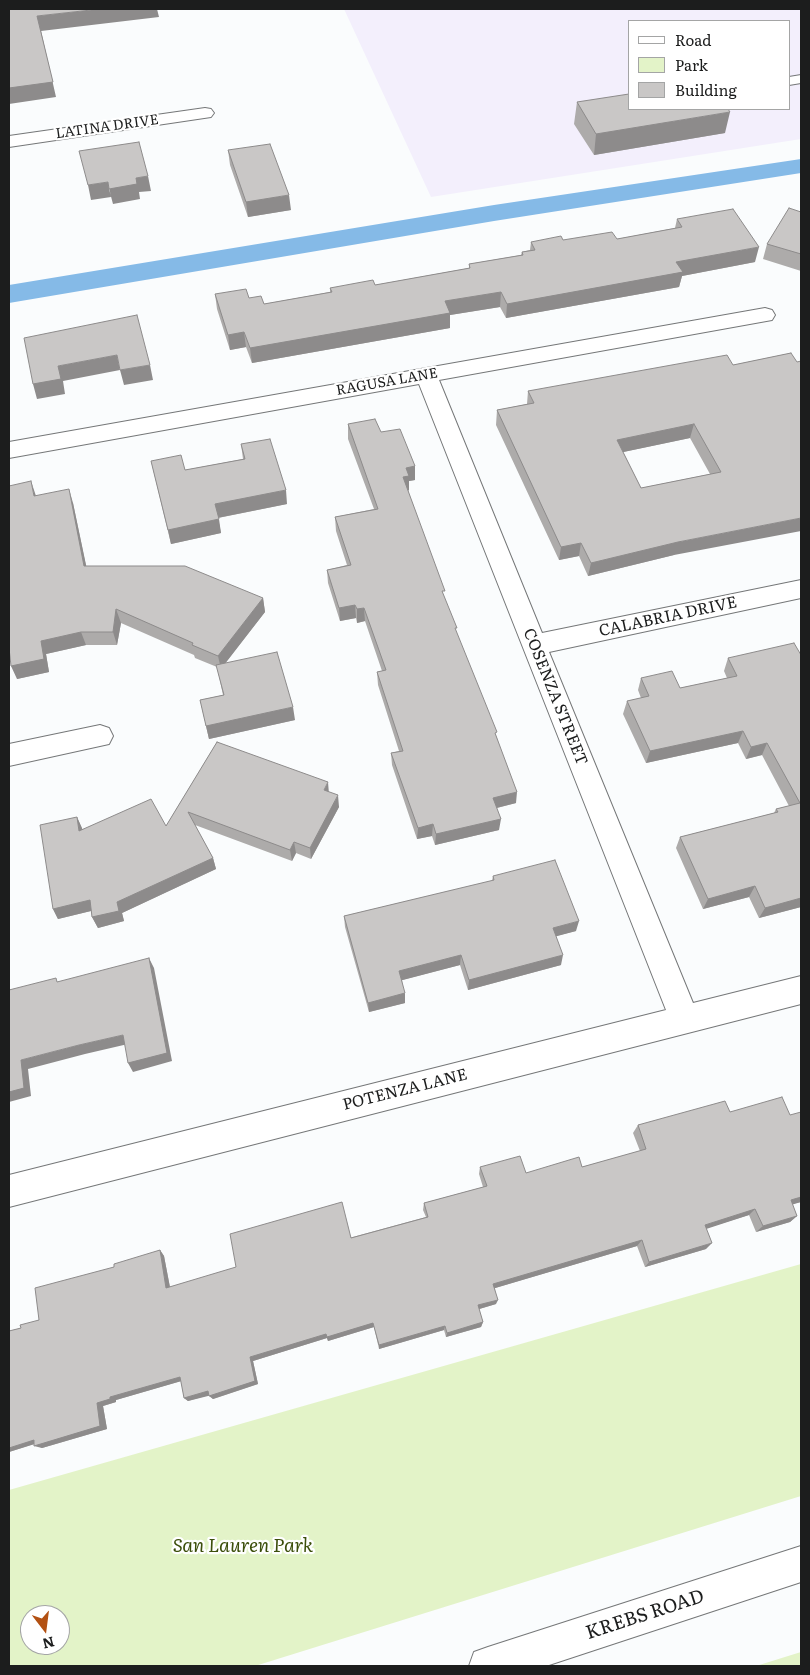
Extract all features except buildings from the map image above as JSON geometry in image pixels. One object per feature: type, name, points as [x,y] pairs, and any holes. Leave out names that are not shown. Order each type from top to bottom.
[{"type":"street","name":"LATINA DRIVE","points":[[9,142],[205,113]]},
{"type":"street","name":"RAGUSA LANE","points":[[9,450],[765,315]]},
{"type":"street","name":"COSENZA STREET","points":[[426,375],[684,1019]]},
{"type":"street","name":"CALABRIA DRIVE","points":[[534,645],[801,589]]},
{"type":"street","points":[[9,755],[100,736]]},
{"type":"street","name":"POTENZA LANE","points":[[9,1191],[801,990]]},
{"type":"street","name":"KREBS ROAD","points":[[488,1666],[801,1564]]},
{"type":"shaded area","points":[[344,9],[801,9],[801,139],[431,197]]},
{"type":"green space","name":"San Lauren Park","points":[[801,1264],[801,1496],[255,1666],[9,1666],[9,1490]]},
{"type":"green space","points":[[801,1652],[801,1666],[756,1666]]},
{"type":"waterway","points":[[9,294],[494,213],[801,166]]}]
